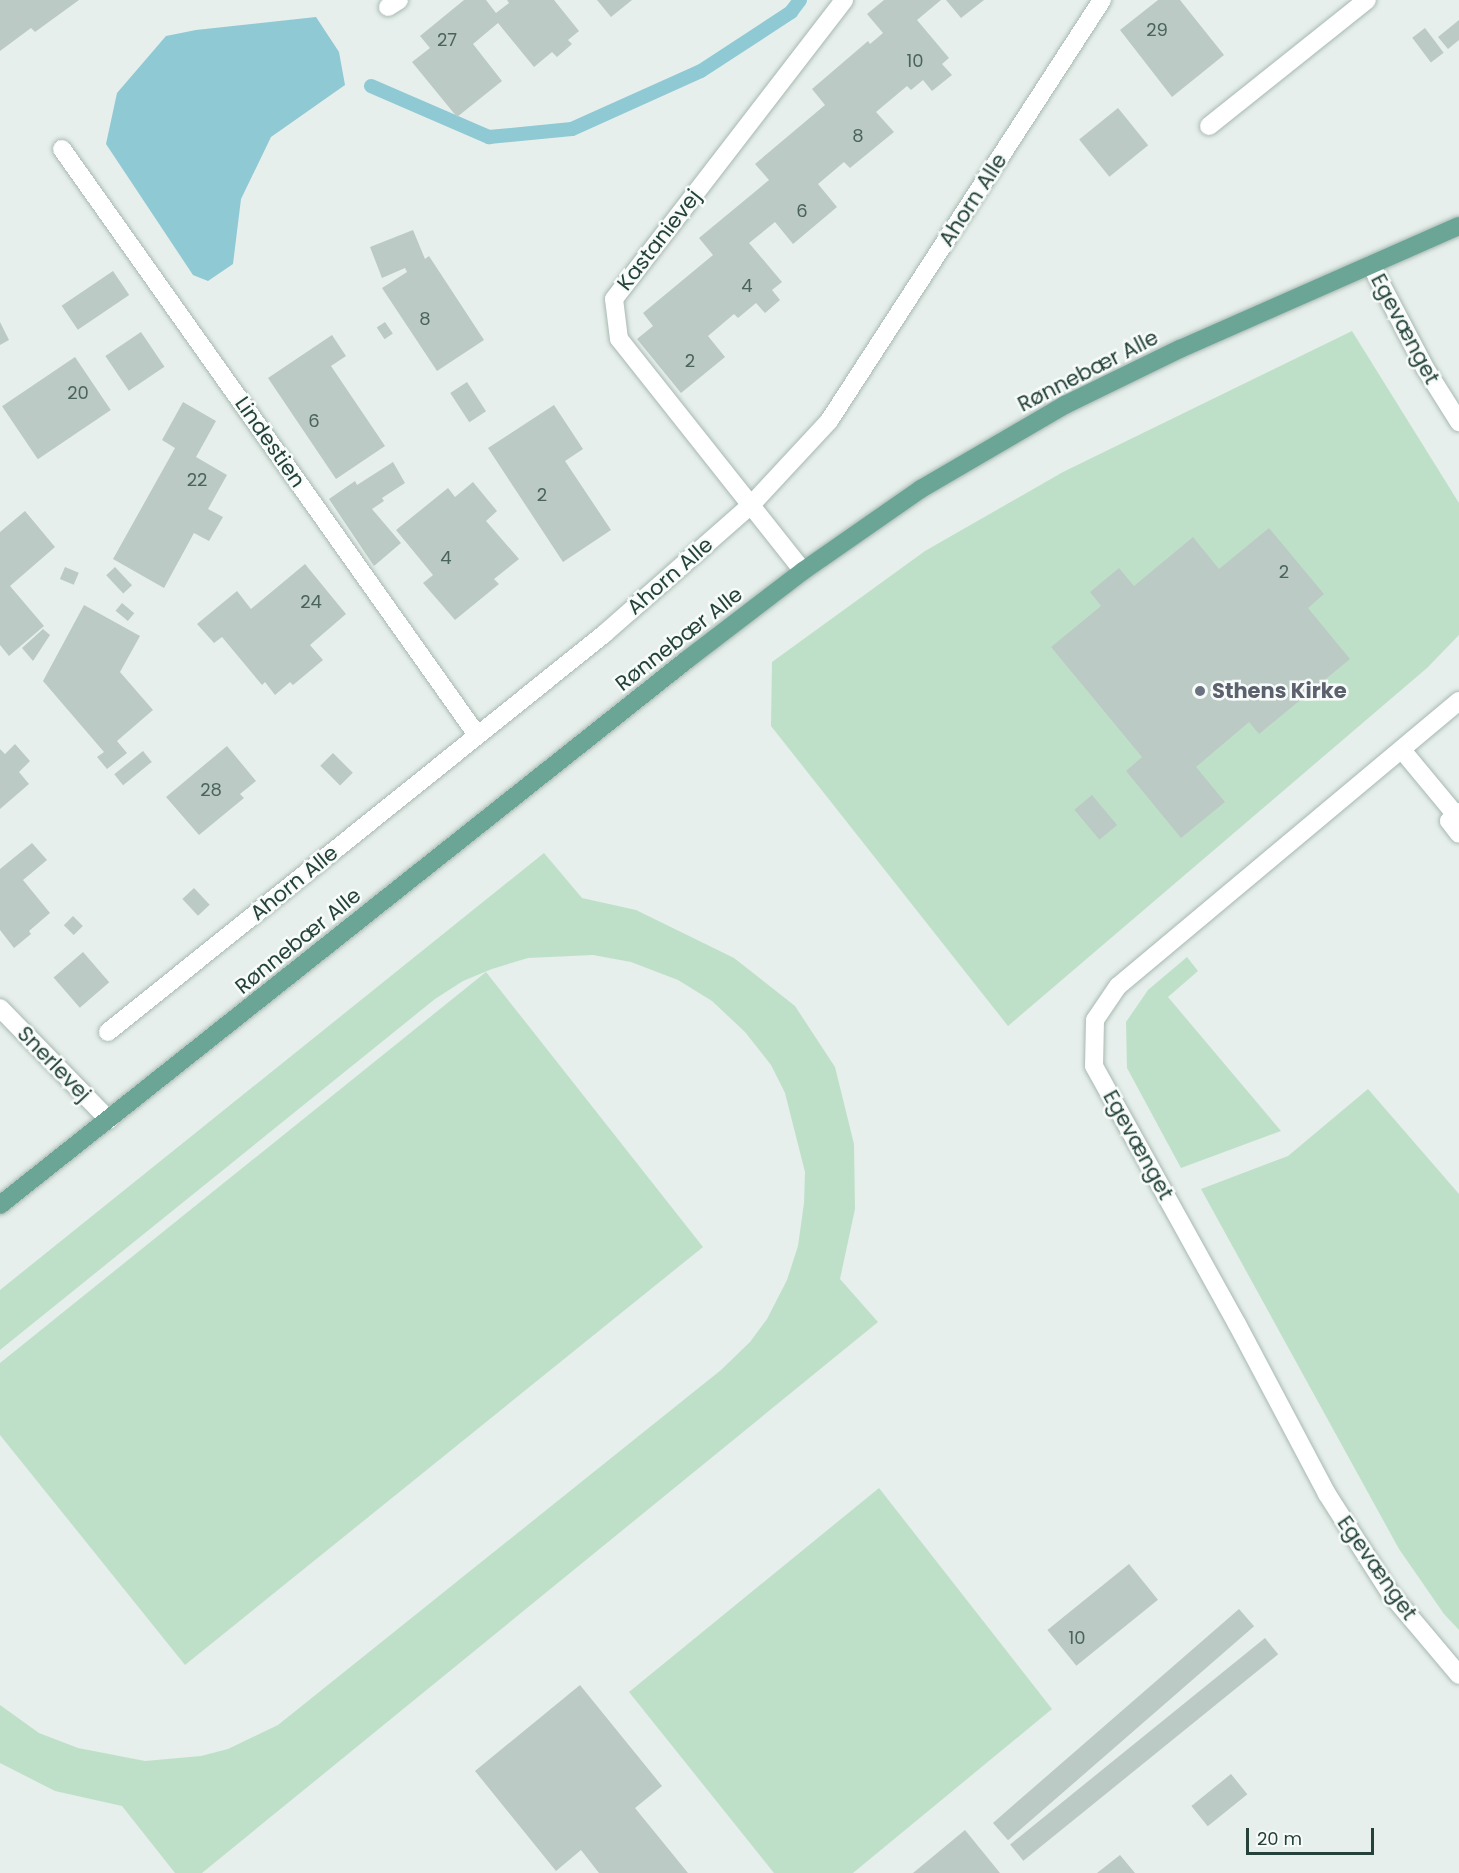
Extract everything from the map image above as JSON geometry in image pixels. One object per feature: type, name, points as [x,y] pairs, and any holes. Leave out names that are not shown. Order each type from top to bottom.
[{"type":"main road","name":"Rønnebær Alle","points":[[0,1206],[803,571],[921,489],[1065,405],[1180,349],[1459,226]]},
{"type":"street","name":"Kastanievej","points":[[803,571],[619,339],[614,299],[844,0]]},
{"type":"street","name":"Ahorn Alle","points":[[108,1032],[604,634],[751,505],[829,421],[1102,0]]},
{"type":"street","points":[[1209,126],[1367,0]]},
{"type":"street","name":"Lindestien","points":[[62,149],[477,735]]},
{"type":"street","name":"Egevænget","points":[[1371,265],[1425,368],[1459,422]]},
{"type":"street","name":"Egevænget","points":[[1459,701],[1118,986],[1095,1020],[1094,1066],[1237,1324],[1327,1494],[1390,1593],[1459,1676]]},
{"type":"street","points":[[1402,750],[1458,814],[1449,821],[1459,834]]},
{"type":"street","name":"Snerlevej","points":[[0,1008],[109,1120]]},
{"type":"green space","points":[[1352,331],[1459,503],[1459,635],[1427,668],[1008,1026],[771,726],[772,662],[925,551],[1063,472]]},
{"type":"green space","points":[[544,853],[582,898],[636,910],[734,958],[795,1006],[835,1067],[854,1144],[855,1209],[840,1279],[878,1322],[202,1873],[175,1873],[122,1806],[55,1791],[0,1763],[0,1705],[39,1733],[78,1748],[145,1761],[201,1756],[228,1749],[278,1725],[721,1370],[750,1342],[767,1319],[787,1280],[798,1246],[804,1203],[805,1172],[785,1093],[771,1065],[745,1032],[712,1001],[678,980],[631,962],[593,955],[528,958],[463,981],[435,999],[0,1350],[0,1290]]},
{"type":"green space","points":[[1187,957],[1198,971],[1168,997],[1281,1131],[1181,1168],[1127,1068],[1126,1022],[1148,990]]},
{"type":"green space","points":[[486,972],[703,1247],[185,1665],[0,1435],[0,1363]]},
{"type":"green space","points":[[1368,1089],[1459,1194],[1459,1630],[1444,1614],[1399,1549],[1201,1189],[1288,1156]]},
{"type":"green space","points":[[879,1488],[1052,1709],[853,1873],[774,1873],[629,1692]]},
{"type":"water","points":[[316,17],[339,52],[345,85],[271,137],[241,199],[233,264],[208,281],[193,275],[106,144],[117,93],[166,36],[196,30]]},
{"type":"building","points":[[0,0],[79,0],[35,32],[31,28],[0,51]]},
{"type":"building","points":[[464,0],[486,0],[496,13],[509,3],[507,0],[554,0],[579,31],[568,40],[572,44],[557,57],[552,52],[534,67],[498,23],[473,44],[502,81],[457,117],[412,62],[430,48],[420,36]]},
{"type":"building","points":[[597,0],[632,0],[611,17]]},
{"type":"building","points":[[884,0],[941,0],[917,20],[949,58],[942,64],[952,75],[932,91],[923,80],[911,90],[907,86],[876,112],[894,132],[850,168],[844,162],[818,184],[837,207],[793,244],[775,222],[749,243],[782,282],[772,290],[780,300],[765,313],[756,303],[738,318],[734,314],[708,336],[725,357],[681,393],[637,339],[653,326],[643,313],[713,255],[699,238],[769,180],[755,164],[825,105],[812,89],[868,41],[870,44],[883,33],[867,14]]},
{"type":"building","points":[[946,0],[984,0],[961,18]]},
{"type":"building","points":[[1158,0],[1180,0],[1224,55],[1172,97],[1120,30]]},
{"type":"building","points":[[1459,20],[1459,40],[1448,49],[1438,37]]},
{"type":"building","points":[[1425,28],[1444,53],[1431,62],[1412,38]]},
{"type":"building","points":[[1118,108],[1148,145],[1109,177],[1079,139]]},
{"type":"building","points":[[413,230],[425,259],[429,256],[484,340],[437,371],[382,288],[407,272],[405,268],[382,278],[370,247]]},
{"type":"building","points":[[113,271],[129,295],[78,330],[62,306]]},
{"type":"building","points":[[0,322],[9,340],[0,345]]},
{"type":"building","points":[[385,322],[393,334],[385,339],[377,328]]},
{"type":"building","points":[[141,332],[164,367],[129,391],[105,356]]},
{"type":"building","points":[[332,335],[346,356],[331,366],[385,446],[336,479],[268,378]]},
{"type":"building","points":[[75,357],[111,410],[38,459],[2,406]]},
{"type":"building","points":[[467,382],[486,411],[469,422],[450,393]]},
{"type":"building","points":[[183,402],[216,421],[196,457],[227,475],[208,509],[223,517],[209,541],[194,533],[164,588],[113,559],[175,448],[162,440]]},
{"type":"building","points":[[554,405],[583,449],[565,461],[611,530],[563,562],[488,448]]},
{"type":"building","points":[[393,462],[405,483],[382,498],[384,501],[372,509],[401,543],[374,566],[329,499],[355,481],[357,485]]},
{"type":"building","points":[[473,482],[497,511],[486,521],[519,559],[494,579],[499,584],[455,620],[423,583],[433,575],[396,530],[448,488],[455,497]]},
{"type":"building","points":[[25,511],[55,547],[10,586],[44,626],[9,656],[0,645],[0,532]]},
{"type":"building","name":"Sthens Kirke","points":[[1269,528],[1324,594],[1308,608],[1350,659],[1259,734],[1249,722],[1196,767],[1225,802],[1181,838],[1126,771],[1142,757],[1051,647],[1101,606],[1090,592],[1119,568],[1134,586],[1193,537],[1219,569]]},
{"type":"building","points":[[305,564],[346,614],[310,645],[323,660],[293,685],[290,682],[275,695],[265,682],[262,685],[222,637],[214,643],[197,624],[237,591],[251,609]]},
{"type":"building","points":[[65,567],[79,573],[74,585],[60,579]]},
{"type":"building","points":[[115,567],[132,585],[123,593],[106,575]]},
{"type":"building","points":[[122,603],[134,613],[128,621],[116,611]]},
{"type":"building","points":[[84,605],[140,636],[120,672],[153,710],[117,741],[127,753],[107,769],[97,757],[104,752],[43,681]]},
{"type":"building","points":[[43,629],[50,635],[33,661],[22,648]]},
{"type":"building","points":[[15,744],[30,761],[19,772],[29,784],[0,809],[0,749],[5,754]]},
{"type":"building","points":[[227,746],[256,781],[240,794],[244,798],[199,835],[166,797]]},
{"type":"building","points":[[143,751],[152,762],[123,785],[114,774]]},
{"type":"building","points":[[333,753],[353,773],[340,786],[320,766]]},
{"type":"building","points":[[1092,795],[1117,825],[1099,840],[1074,810]]},
{"type":"building","points":[[32,843],[47,860],[23,880],[50,913],[29,931],[31,934],[14,948],[0,930],[0,869]]},
{"type":"building","points":[[194,888],[210,905],[198,916],[182,899]]},
{"type":"building","points":[[73,916],[83,926],[74,935],[64,925]]},
{"type":"building","points":[[83,952],[109,982],[80,1008],[54,978]]},
{"type":"building","points":[[1129,1564],[1158,1600],[1076,1666],[1047,1630]]},
{"type":"building","points":[[1239,1609],[1254,1626],[1008,1840],[993,1823]]},
{"type":"building","points":[[1265,1638],[1278,1654],[1023,1861],[1010,1844]]},
{"type":"building","points":[[580,1685],[662,1786],[635,1808],[688,1873],[599,1873],[581,1850],[556,1871],[475,1771]]},
{"type":"building","points":[[1231,1774],[1247,1794],[1208,1826],[1191,1806]]},
{"type":"building","points":[[965,1830],[1000,1873],[913,1873]]},
{"type":"building","points":[[1120,1855],[1135,1873],[1097,1873]]},
{"type":"waterway","points":[[371,86],[489,137],[572,129],[701,71],[791,12],[800,0]]},
{"type":"place","name":"Sthens Kirke","points":[[1200,691]]}]
